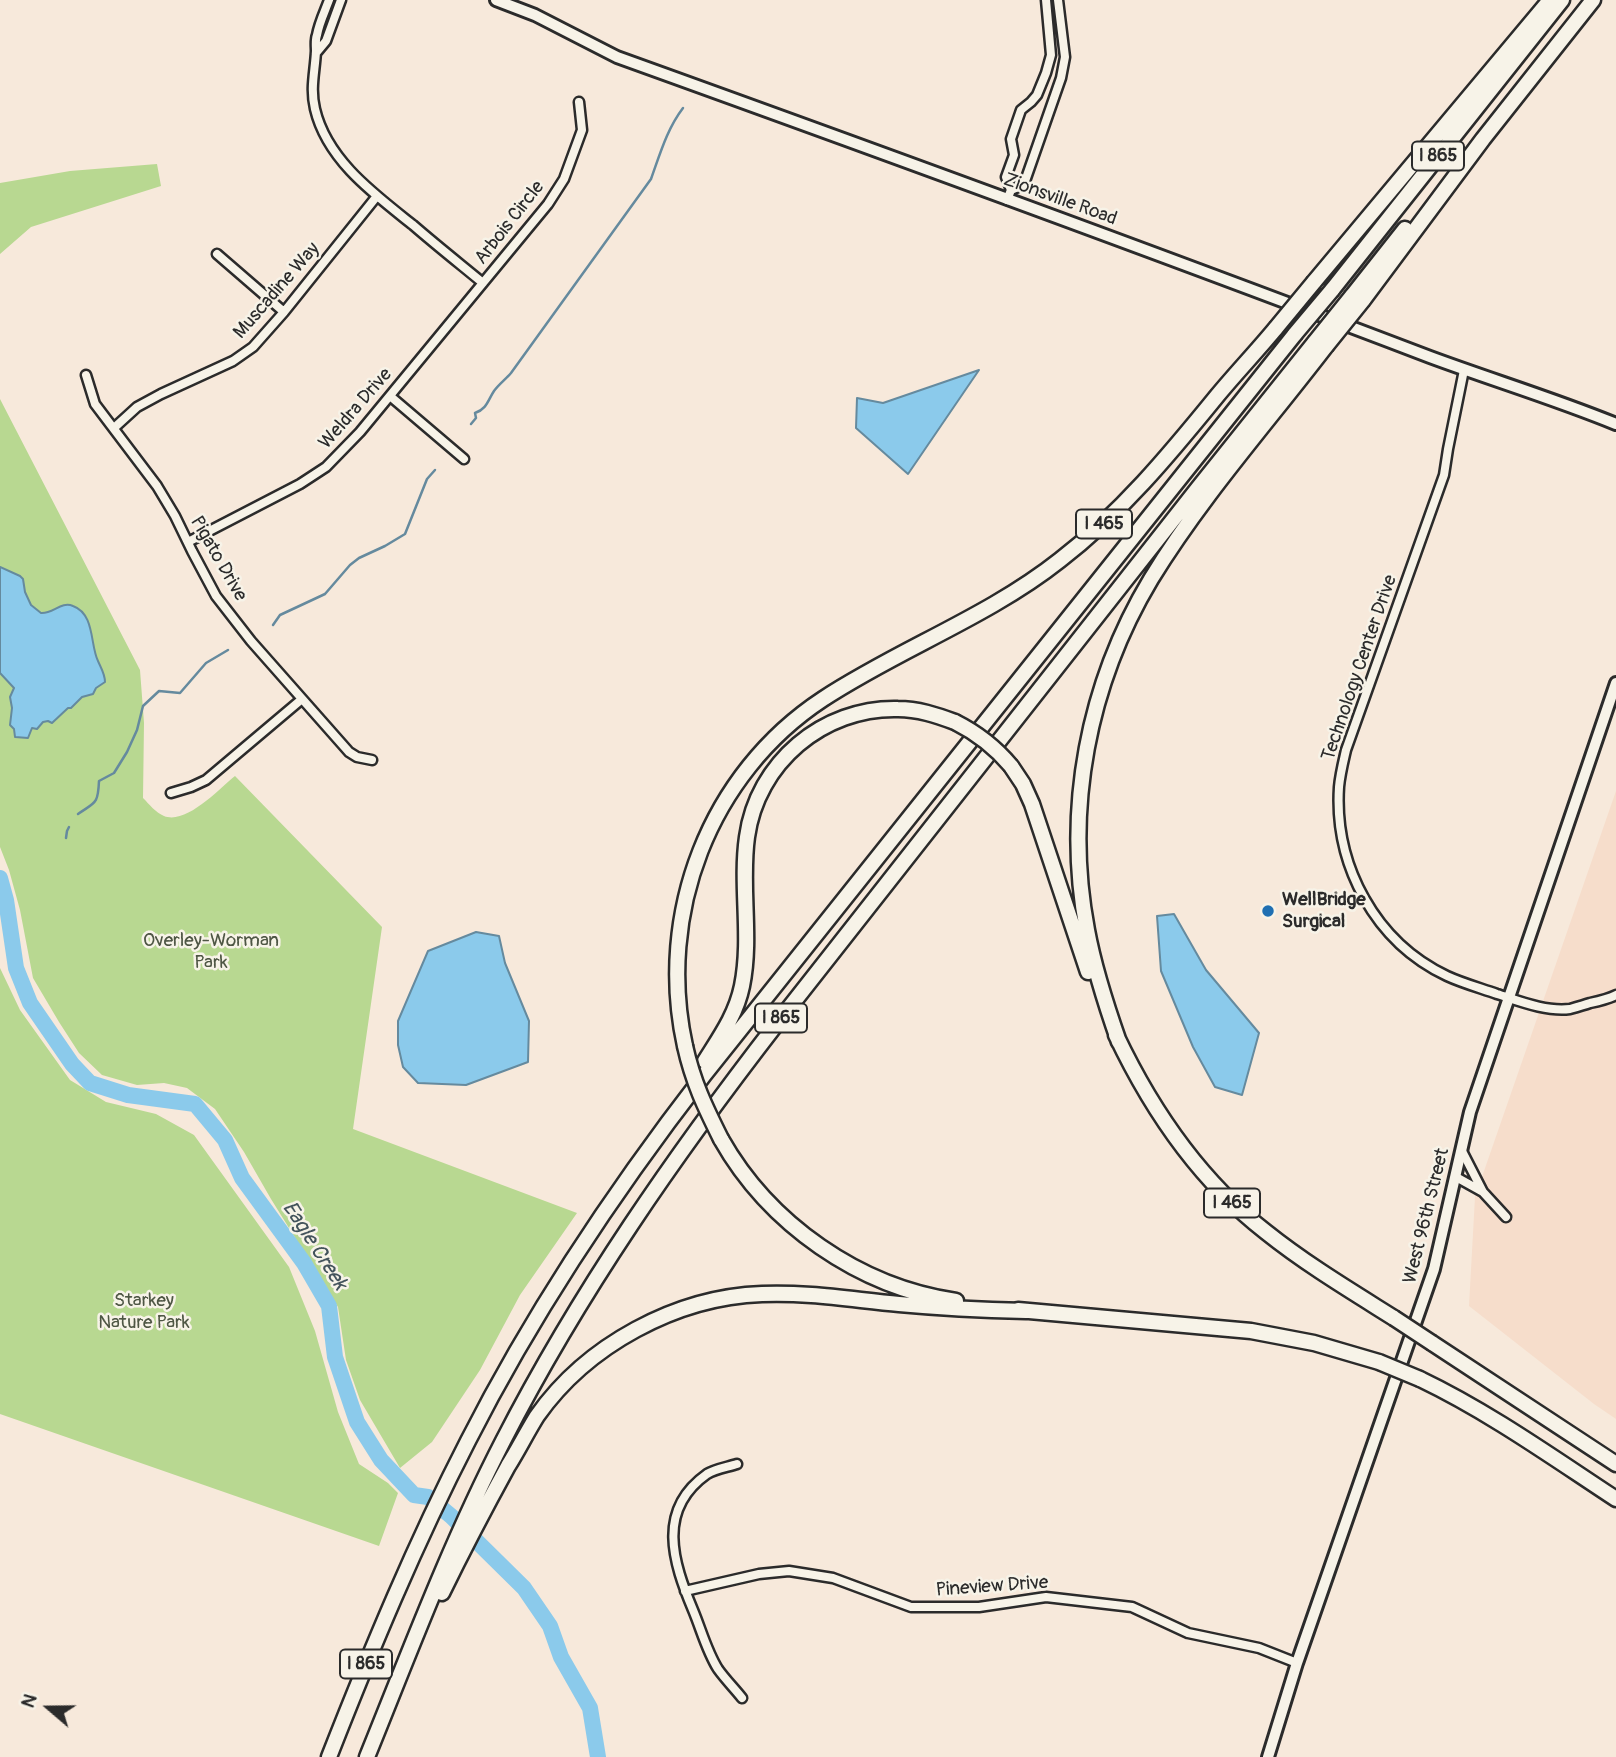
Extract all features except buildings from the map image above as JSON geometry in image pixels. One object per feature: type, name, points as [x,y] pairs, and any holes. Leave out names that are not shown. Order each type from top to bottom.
[{"type":"highway","name":"I 465","points":[[1550,0],[1537,23],[1145,482],[1114,514],[1075,549],[1017,590],[823,699],[788,726],[757,757],[733,789],[709,829],[695,865],[678,940],[676,978],[680,1020],[693,1079],[730,1155],[749,1181],[799,1231],[845,1262],[888,1283],[948,1300],[1026,1311],[1251,1331],[1347,1351],[1446,1391],[1494,1419],[1616,1499]]},
{"type":"highway","name":"I 865","points":[[329,1757],[405,1571],[458,1461],[496,1388],[546,1303],[615,1197],[666,1125],[948,768],[1332,290],[1537,23],[1562,0]]},
{"type":"highway","name":"I 465","points":[[1593,0],[1320,344],[1215,486],[1139,599],[1098,698],[1084,764],[1078,829],[1086,929],[1099,984],[1119,1042],[1138,1081],[1193,1162],[1246,1216],[1285,1247],[1616,1464]]},
{"type":"highway","name":"I 865","points":[[367,1757],[405,1662],[527,1397],[577,1308],[623,1235],[685,1144],[778,1021],[1222,458],[1320,344]]},
{"type":"highway","points":[[666,1125],[731,1020],[741,991],[745,969],[747,835],[753,808],[766,782],[792,749],[805,739],[832,722],[874,710],[926,712],[955,722],[980,737],[1011,766],[1032,804],[1092,987],[1119,1042]]},
{"type":"highway","points":[[486,1490],[538,1415],[572,1377],[632,1332],[683,1309],[725,1298],[776,1294],[968,1310],[1026,1311]]},
{"type":"main road","name":"Zionsville Road","points":[[496,0],[535,15],[617,57],[1009,195],[1464,370],[1616,424]]},
{"type":"main road","name":"West 96th Street","points":[[1268,1757],[1297,1663],[1434,1269],[1471,1112],[1616,683]]},
{"type":"street","points":[[329,0],[316,37],[313,70],[315,108],[322,131],[337,156],[377,196],[483,283]]},
{"type":"street","points":[[316,53],[326,41],[341,0]]},
{"type":"street","points":[[1046,0],[1051,55],[1037,95],[1021,110],[1011,139],[1014,155],[1006,177],[1009,195],[1024,184],[1060,78],[1065,57],[1058,0]]},
{"type":"street","name":"Arbois Circle","points":[[483,283],[548,204],[564,178],[582,130],[579,102]]},
{"type":"street","name":"Muscadine Way","points":[[114,428],[138,407],[233,361],[253,346],[284,312],[377,196]]},
{"type":"street","points":[[217,254],[284,312]]},
{"type":"street","name":"Weldra Drive","points":[[187,542],[300,484],[326,467],[360,432],[483,283]]},
{"type":"street","name":"Technology Center Drive","points":[[1464,370],[1444,475],[1346,750],[1339,786],[1343,844],[1363,897],[1385,928],[1415,957],[1446,975],[1539,1007],[1568,1009],[1616,995]]},
{"type":"street","name":"Pigato Drive","points":[[86,374],[95,404],[157,486],[216,596],[251,641],[349,752],[372,760]]},
{"type":"street","points":[[390,396],[464,459]]},
{"type":"street","points":[[171,793],[206,780],[302,699]]},
{"type":"street","points":[[1462,1151],[1483,1192],[1506,1217]]},
{"type":"street","points":[[1456,1177],[1483,1192]]},
{"type":"street","points":[[737,1464],[709,1473],[690,1490],[678,1509],[672,1530],[674,1557],[685,1591],[718,1669],[742,1698]]},
{"type":"street","name":"Pineview Drive","points":[[685,1591],[759,1574],[789,1572],[833,1578],[911,1607],[979,1607],[1046,1597],[1132,1607],[1188,1633],[1259,1648],[1297,1663]]},
{"type":"shaded area","points":[[1616,791],[1616,1419],[1469,1306],[1475,1197]]},
{"type":"green space","points":[[157,164],[161,186],[31,227],[0,254],[0,183],[70,171]]},
{"type":"green space","name":"Overley-Worman Park","points":[[0,399],[140,670],[144,723],[143,798],[164,816],[182,815],[202,804],[235,776],[382,927],[353,1129],[577,1213],[520,1295],[480,1370],[432,1442],[400,1468],[360,1400],[346,1360],[338,1307],[215,1109],[187,1088],[164,1083],[137,1085],[102,1075],[79,1053],[33,978],[20,910],[0,847]]},
{"type":"green space","name":"Starkey Nature Park","points":[[0,968],[20,1010],[70,1080],[106,1102],[156,1114],[194,1135],[289,1267],[315,1331],[338,1412],[359,1464],[398,1493],[379,1546],[0,1414]]},
{"type":"water","points":[[979,370],[908,474],[856,428],[857,398],[883,403]]},
{"type":"water","points":[[0,567],[23,579],[31,605],[41,613],[65,605],[80,610],[91,630],[105,679],[93,694],[82,697],[52,723],[43,722],[37,729],[32,728],[28,738],[15,737],[14,729],[10,725],[10,697],[14,688],[0,673]]},
{"type":"water","points":[[1174,914],[1206,970],[1259,1033],[1242,1095],[1215,1087],[1193,1047],[1161,971],[1157,916]]},
{"type":"water","points":[[476,932],[499,936],[505,963],[529,1021],[528,1062],[466,1085],[418,1083],[403,1067],[398,1045],[398,1021],[428,951]]},
{"type":"waterway","points":[[471,424],[476,418],[475,413],[485,407],[496,388],[511,373],[651,179],[668,133],[683,108]]},
{"type":"waterway","points":[[273,625],[280,615],[325,594],[359,558],[405,534],[427,479],[435,470]]},
{"type":"waterway","points":[[78,814],[92,805],[98,795],[99,781],[114,773],[127,752],[137,730],[143,706],[159,691],[180,693],[206,663],[228,650]]},
{"type":"waterway","points":[[66,838],[69,827]]},
{"type":"waterway","name":"Eagle Creek","points":[[0,878],[16,968],[30,1003],[72,1064],[90,1083],[128,1095],[195,1104],[225,1140],[242,1178],[304,1263],[329,1306],[335,1357],[357,1422],[381,1460],[414,1495],[428,1497],[451,1516],[524,1588],[550,1626],[561,1657],[590,1708],[598,1757]]},
{"type":"place","name":"WellBridge Surgical","points":[[1268,911]]}]
